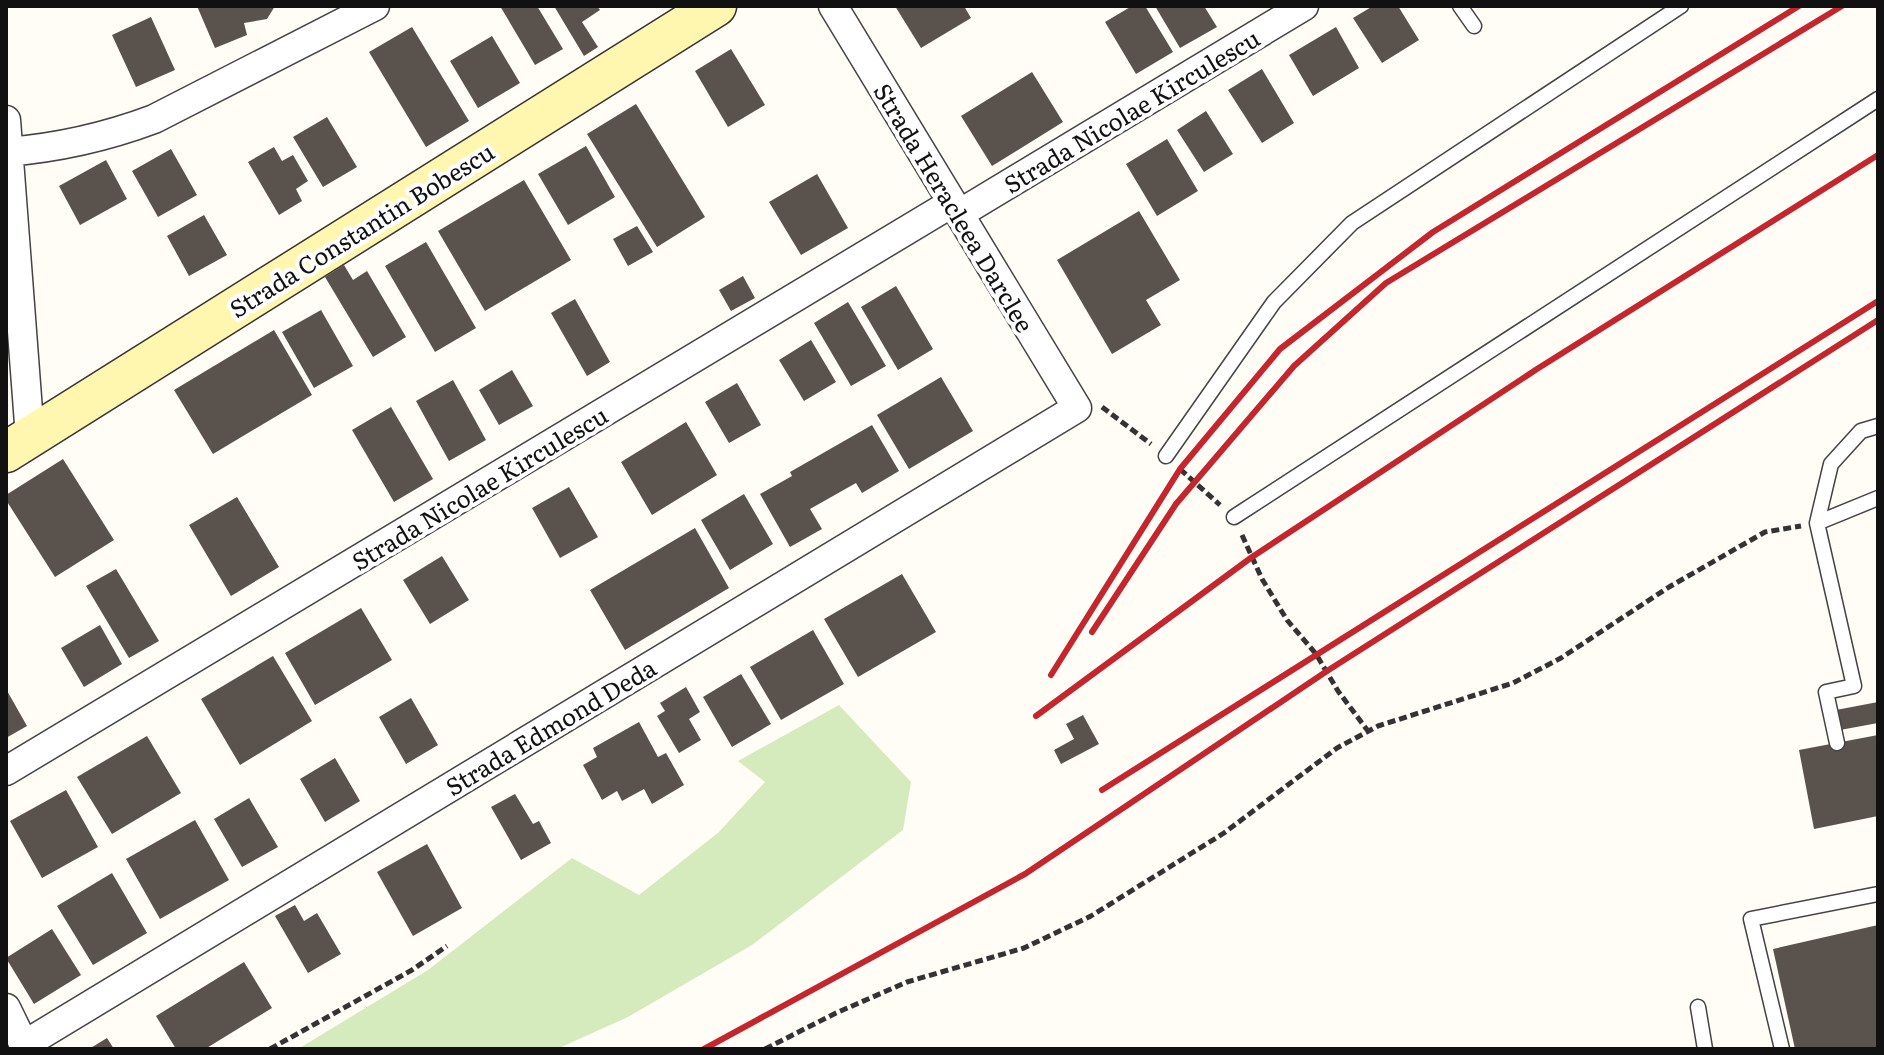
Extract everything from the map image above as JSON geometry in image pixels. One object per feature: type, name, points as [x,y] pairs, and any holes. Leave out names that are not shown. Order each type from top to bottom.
[{"type":"street","points":[[7,152],[74,143],[154,119],[375,6]]},
{"type":"street","name":"Strada Constantin Bobescu","points":[[18,444],[716,6]]},
{"type":"street","name":"Strada Heracleea Darclee","points":[[833,6],[1077,408]]},
{"type":"street","name":"Strada Nicolae Kirculescu","points":[[6,771],[955,208],[1304,6]]},
{"type":"street","points":[[6,120],[18,444]]},
{"type":"street","name":"Strada Edmond Deda","points":[[25,1047],[1077,408]]},
{"type":"street","points":[[6,1008],[25,1047]]},
{"type":"lane","points":[[1460,6],[1474,26]]},
{"type":"lane","points":[[1166,456],[1274,302],[1352,223],[1681,6]]},
{"type":"lane","points":[[1234,517],[1878,99]]},
{"type":"lane","points":[[1837,743],[1826,692],[1854,686],[1817,523],[1831,464],[1861,431],[1878,426]]},
{"type":"lane","points":[[1817,523],[1878,498]]},
{"type":"lane","points":[[1782,1049],[1751,919],[1878,894]]},
{"type":"lane","points":[[1698,1007],[1705,1049]]},
{"type":"path","points":[[1234,517],[1262,579],[1368,731]]},
{"type":"path","points":[[765,1049],[907,982],[1024,948],[1091,916],[1224,833],[1337,748],[1368,731],[1513,683],[1561,658],[1669,587],[1765,532],[1817,523]]},
{"type":"path","points":[[270,1049],[412,970],[447,946]]},
{"type":"green space","points":[[839,705],[911,782],[903,830],[752,945],[628,1017],[557,1049],[298,1049],[428,970],[572,858],[639,895],[719,832],[765,782],[738,761]]},
{"type":"building","points":[[197,6],[275,6],[267,19],[244,23],[247,35],[215,48]]},
{"type":"building","points":[[500,6],[537,6],[563,49],[535,65]]},
{"type":"building","points":[[554,6],[597,6],[600,10],[582,22],[598,47],[584,56]]},
{"type":"building","points":[[895,6],[964,6],[971,18],[921,48]]},
{"type":"building","points":[[1132,6],[1145,6],[1173,52],[1136,74],[1105,22]]},
{"type":"building","points":[[1155,6],[1204,6],[1217,27],[1180,48]]},
{"type":"building","points":[[1373,6],[1398,6],[1419,40],[1382,63],[1353,18]]},
{"type":"building","points":[[151,17],[175,70],[136,87],[112,35]]},
{"type":"building","points":[[412,27],[469,121],[426,147],[369,52]]},
{"type":"building","points":[[1336,27],[1359,68],[1313,96],[1289,55]]},
{"type":"building","points":[[492,36],[520,83],[478,108],[450,61]]},
{"type":"building","points":[[731,49],[765,105],[728,127],[695,71]]},
{"type":"building","points":[[1262,69],[1294,123],[1262,143],[1228,90]]},
{"type":"building","points":[[1032,72],[1063,122],[992,166],[961,116]]},
{"type":"building","points":[[636,104],[705,217],[657,247],[587,134]]},
{"type":"building","points":[[1206,111],[1233,154],[1204,172],[1177,130]]},
{"type":"building","points":[[327,117],[357,167],[323,187],[293,137]]},
{"type":"building","points":[[1167,139],[1198,191],[1157,216],[1126,164]]},
{"type":"building","points":[[586,146],[615,197],[568,225],[538,174]]},
{"type":"building","points":[[274,147],[282,161],[293,155],[308,181],[296,189],[302,201],[279,215],[248,162]]},
{"type":"building","points":[[171,149],[197,195],[158,217],[132,171]]},
{"type":"building","points":[[106,160],[127,199],[80,225],[59,186]]},
{"type":"building","points":[[817,174],[848,228],[801,255],[769,202]]},
{"type":"building","points":[[524,180],[571,260],[485,311],[438,231]]},
{"type":"building","points":[[1139,211],[1180,280],[1146,300],[1161,325],[1112,354],[1057,260]]},
{"type":"building","points":[[204,215],[227,255],[189,276],[167,236]]},
{"type":"building","points":[[637,226],[653,252],[628,266],[613,239]]},
{"type":"building","points":[[426,242],[476,328],[435,352],[385,266]]},
{"type":"building","points":[[344,265],[353,280],[367,271],[406,337],[373,357],[325,277]]},
{"type":"building","points":[[743,276],[755,298],[731,311],[719,290]]},
{"type":"building","points":[[896,286],[933,349],[898,370],[861,307]]},
{"type":"building","points":[[575,299],[610,362],[587,376],[551,313]]},
{"type":"building","points":[[848,302],[886,366],[851,386],[814,323]]},
{"type":"building","points":[[321,310],[353,366],[314,388],[282,332]]},
{"type":"building","points":[[274,330],[312,395],[213,454],[174,390]]},
{"type":"building","points":[[811,340],[836,382],[804,401],[779,360]]},
{"type":"building","points":[[512,370],[533,406],[499,425],[479,390]]},
{"type":"building","points":[[941,377],[973,431],[909,469],[877,415]]},
{"type":"building","points":[[453,380],[486,440],[449,461],[416,401]]},
{"type":"building","points":[[737,383],[761,425],[729,443],[705,402]]},
{"type":"building","points":[[391,407],[433,479],[394,502],[352,430]]},
{"type":"building","points":[[686,422],[717,475],[652,515],[621,462]]},
{"type":"building","points":[[872,425],[899,471],[862,493],[856,483],[810,509],[822,529],[790,547],[760,494],[792,476],[790,472]]},
{"type":"building","points":[[63,459],[114,540],[55,577],[6,500],[6,495]]},
{"type":"building","points":[[569,487],[598,537],[560,558],[532,508]]},
{"type":"building","points":[[744,494],[773,544],[730,570],[701,520]]},
{"type":"building","points":[[237,497],[279,567],[231,596],[189,525]]},
{"type":"building","points":[[695,528],[729,588],[625,650],[590,590]]},
{"type":"building","points":[[442,556],[469,600],[430,624],[403,580]]},
{"type":"building","points":[[116,569],[159,641],[129,658],[86,586]]},
{"type":"building","points":[[902,574],[936,632],[858,677],[824,619]]},
{"type":"building","points":[[361,608],[392,660],[315,705],[285,653]]},
{"type":"building","points":[[100,625],[122,664],[84,687],[61,648]]},
{"type":"building","points":[[813,630],[844,684],[781,720],[750,667]]},
{"type":"building","points":[[273,656],[312,721],[240,765],[201,699]]},
{"type":"building","points":[[741,674],[771,724],[732,747],[703,697]]},
{"type":"building","points":[[686,687],[700,712],[689,719],[701,740],[679,753],[657,716],[665,711],[660,703]]},
{"type":"building","points":[[6,689],[27,726],[6,738]]},
{"type":"building","points":[[411,698],[438,745],[406,764],[379,717]]},
{"type":"building","points":[[1878,702],[1878,723],[1840,730],[1836,710]]},
{"type":"building","points":[[1083,715],[1099,744],[1061,764],[1054,750],[1074,739],[1066,724]]},
{"type":"building","points":[[639,722],[658,757],[666,753],[684,785],[652,804],[644,789],[622,801],[617,791],[602,800],[583,765],[597,757],[593,748]]},
{"type":"building","points":[[1878,735],[1878,816],[1814,829],[1799,750]]},
{"type":"building","points":[[147,736],[181,793],[112,834],[77,777]]},
{"type":"building","points":[[335,758],[360,801],[325,822],[300,779]]},
{"type":"building","points":[[66,790],[98,847],[42,878],[10,821]]},
{"type":"building","points":[[515,794],[533,824],[539,821],[551,843],[521,860],[491,807]]},
{"type":"building","points":[[249,798],[278,847],[242,867],[214,819]]},
{"type":"building","points":[[195,820],[229,880],[160,919],[126,859]]},
{"type":"building","points":[[427,844],[462,908],[413,936],[377,872]]},
{"type":"building","points":[[112,873],[147,933],[93,965],[57,906]]},
{"type":"building","points":[[295,905],[304,921],[317,913],[341,954],[308,973],[275,916]]},
{"type":"building","points":[[1878,925],[1878,1049],[1795,1049],[1773,949]]},
{"type":"building","points":[[52,929],[81,975],[34,1004],[6,958]]},
{"type":"building","points":[[244,962],[272,1008],[205,1049],[176,1049],[156,1016]]},
{"type":"building","points":[[107,1038],[114,1049],[89,1049]]},
{"type":"railway","points":[[1051,675],[1180,469],[1280,349],[1433,232],[1799,6]]},
{"type":"railway","points":[[1092,632],[1176,504],[1294,366],[1386,283],[1842,6]]},
{"type":"railway","points":[[1036,716],[1252,557],[1537,369],[1878,155]]},
{"type":"railway","points":[[1102,790],[1878,301]]},
{"type":"railway","points":[[704,1049],[1025,874],[1327,671],[1878,320]]}]
